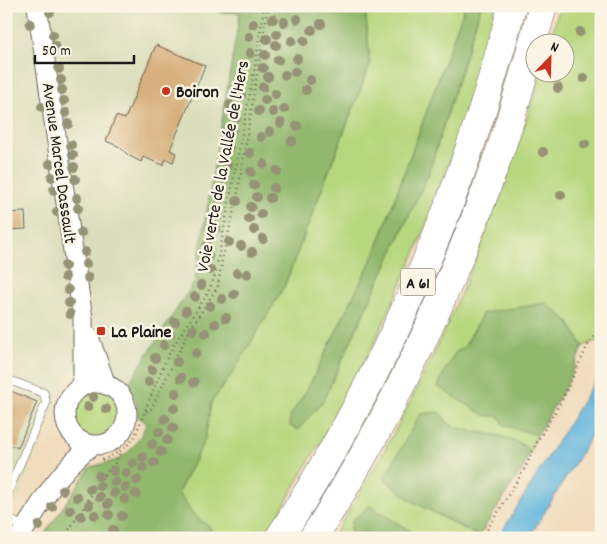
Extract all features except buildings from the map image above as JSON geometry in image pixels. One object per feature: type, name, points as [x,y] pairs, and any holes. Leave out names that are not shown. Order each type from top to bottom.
[{"type":"highway","name":"A 61","points":[[279,538],[343,432],[383,356],[408,303],[435,241],[477,128],[498,62],[512,6]]},
{"type":"highway","name":"A 61","points":[[313,538],[379,427],[447,289],[495,166],[517,99],[543,6]]},
{"type":"street","name":"Avenue Marcel Dassault","points":[[37,6],[83,319],[83,377],[79,389],[73,393],[67,402],[66,423],[71,433],[51,488]]},
{"type":"street","name":"Avenue Marcel Dassault","points":[[22,533],[51,488],[73,462],[97,452],[103,444],[112,441],[120,434],[125,425],[127,416],[126,406],[122,397],[106,385],[96,361],[83,319]]},
{"type":"street","points":[[79,389],[90,384],[106,385]]},
{"type":"street","points":[[71,433],[97,452]]},
{"type":"lane","points":[[6,379],[44,393],[46,403],[6,496]]},
{"type":"lane","points":[[7,518],[22,533]]},
{"type":"path","name":"Voie verte de la Vallée de l'Hers","points":[[97,452],[112,456],[128,445],[134,438],[170,353],[184,328],[208,294],[215,275],[256,61],[264,6]]},
{"type":"path","points":[[146,411],[151,409],[188,333],[218,286],[222,260],[237,197],[268,6]]},
{"type":"path","points":[[482,538],[525,468],[590,343],[601,327]]},
{"type":"path","points":[[64,538],[115,462],[120,451]]},
{"type":"path","points":[[598,538],[601,534]]},
{"type":"shaded area","points":[[6,6],[222,6],[220,13],[240,11],[195,281],[127,386],[113,373],[108,363],[69,372],[18,498],[6,518]]},
{"type":"green space","points":[[222,6],[365,6],[370,64],[284,287],[232,374],[211,403],[205,439],[178,493],[195,516],[210,527],[212,538],[42,538],[90,467],[117,460],[123,456],[133,447],[147,423],[138,417],[136,401],[127,386],[195,281],[240,12],[220,13]]},
{"type":"green space","points":[[365,6],[465,6],[375,253],[308,388],[290,416],[297,430],[323,401],[428,175],[481,6],[498,6],[477,85],[419,244],[376,339],[338,411],[265,538],[212,538],[210,527],[195,516],[178,493],[205,439],[211,403],[232,374],[284,287],[370,65]]},
{"type":"green space","points":[[465,6],[481,6],[428,175],[323,401],[298,430],[290,426],[290,416],[308,388],[375,253]]},
{"type":"green space","points":[[560,6],[601,6],[601,339],[583,346],[568,321],[483,313],[465,346],[505,425],[537,435],[530,452],[523,446],[504,437],[453,426],[439,412],[412,501],[481,538],[422,538],[369,506],[352,521],[350,538],[332,538],[397,428],[453,313],[500,194],[538,82],[574,82],[574,32],[553,32]]},
{"type":"green space","points":[[546,303],[568,321],[583,346],[567,384],[537,435],[504,425],[499,416],[486,416],[438,387],[455,353],[465,346],[483,313]]},
{"type":"green space","points":[[97,389],[106,391],[117,400],[122,414],[120,423],[111,434],[97,439],[88,437],[77,428],[72,414],[74,405],[83,394]]},
{"type":"green space","points":[[439,412],[453,426],[504,437],[523,446],[530,452],[523,468],[479,536],[412,501],[384,479],[420,414]]},
{"type":"green space","points":[[369,506],[422,538],[350,538],[352,521]]},
{"type":"water","points":[[601,371],[601,420],[529,538],[498,538]]},
{"type":"place","name":"Boiron","points":[[166,91]]},
{"type":"place","name":"La Plaine","points":[[101,331]]}]
